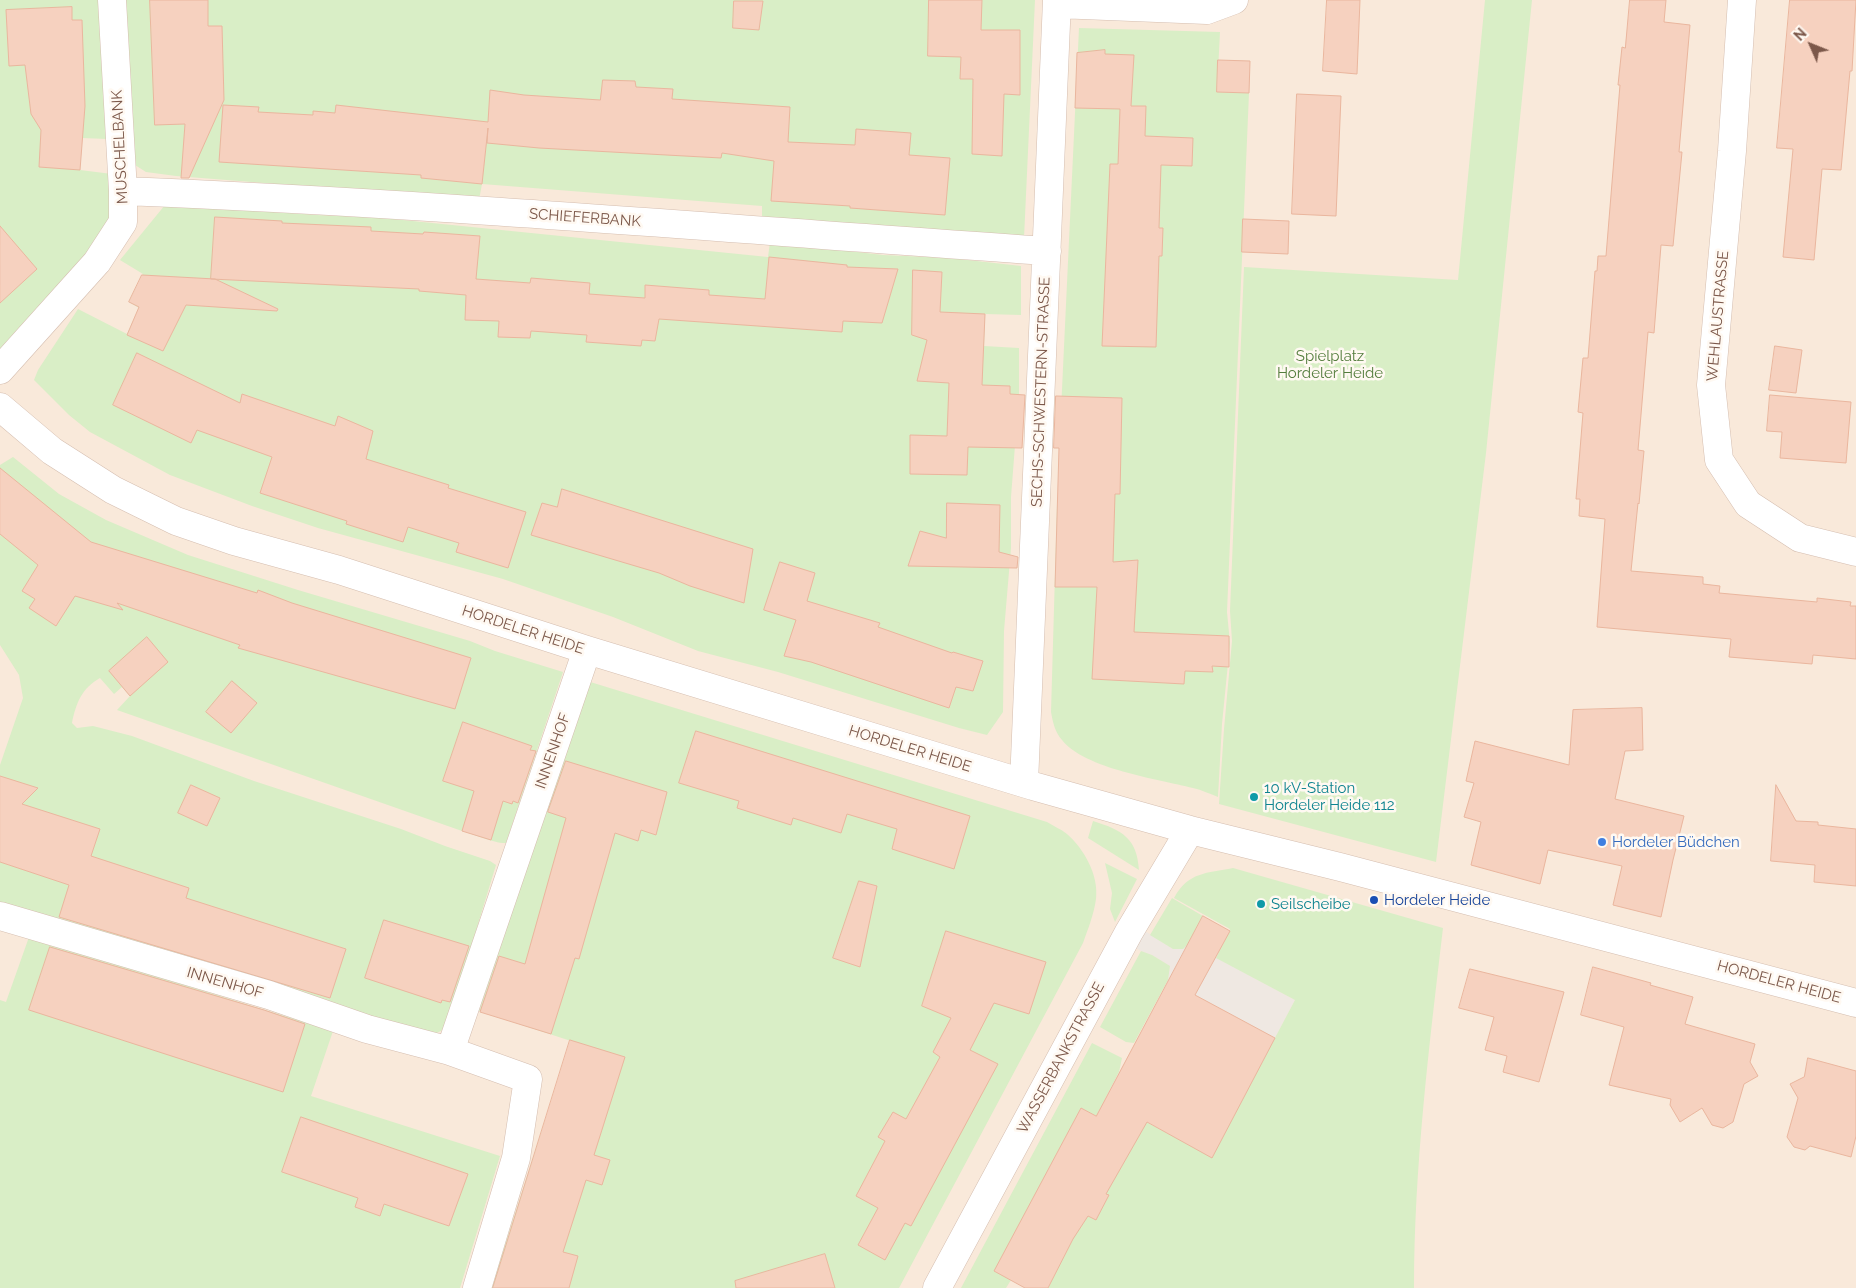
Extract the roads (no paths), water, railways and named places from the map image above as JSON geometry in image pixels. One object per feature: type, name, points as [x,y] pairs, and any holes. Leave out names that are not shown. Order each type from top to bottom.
[{"type":"street","name":"MUSCHELBANK","points":[[0,370],[97,262],[123,222],[123,191],[112,0]]},
{"type":"street","points":[[1057,2],[1207,10],[1234,0]]},
{"type":"street","name":"WEHLAUSTRASSE","points":[[1742,0],[1732,151],[1711,385],[1719,460],[1748,504],[1800,538],[1856,552]]},
{"type":"street","name":"SECHS-SCHWESTERN-STRASSE","points":[[1024,784],[1057,2]]},
{"type":"street","name":"SCHIEFERBANK","points":[[123,191],[255,196],[412,206],[1047,251]]},
{"type":"street","name":"HORDELER HEIDE","points":[[1,409],[52,451],[114,490],[176,521],[234,541],[339,570],[587,650],[1024,784],[1190,830],[1348,869],[1856,1003]]},
{"type":"street","name":"INNENHOF","points":[[450,1051],[587,650]]},
{"type":"street","name":"WASSERBANKSTRASSE","points":[[937,1288],[1129,932],[1190,830]]},
{"type":"street","name":"INNENHOF","points":[[0,916],[269,996],[367,1029],[450,1051],[528,1080],[516,1158],[477,1288]]},
{"type":"place","name":"10 kV-Station Hordeler Heide 112","points":[[1254,797]]},
{"type":"place","name":"Hordeler Büdchen","points":[[1602,842]]},
{"type":"place","name":"Hordeler Heide","points":[[1374,900]]},
{"type":"place","name":"Seilscheibe","points":[[1261,904]]},
{"type":"park label","name":"Spielplatz Hordeler Heide","points":[[1330,364]]}]
